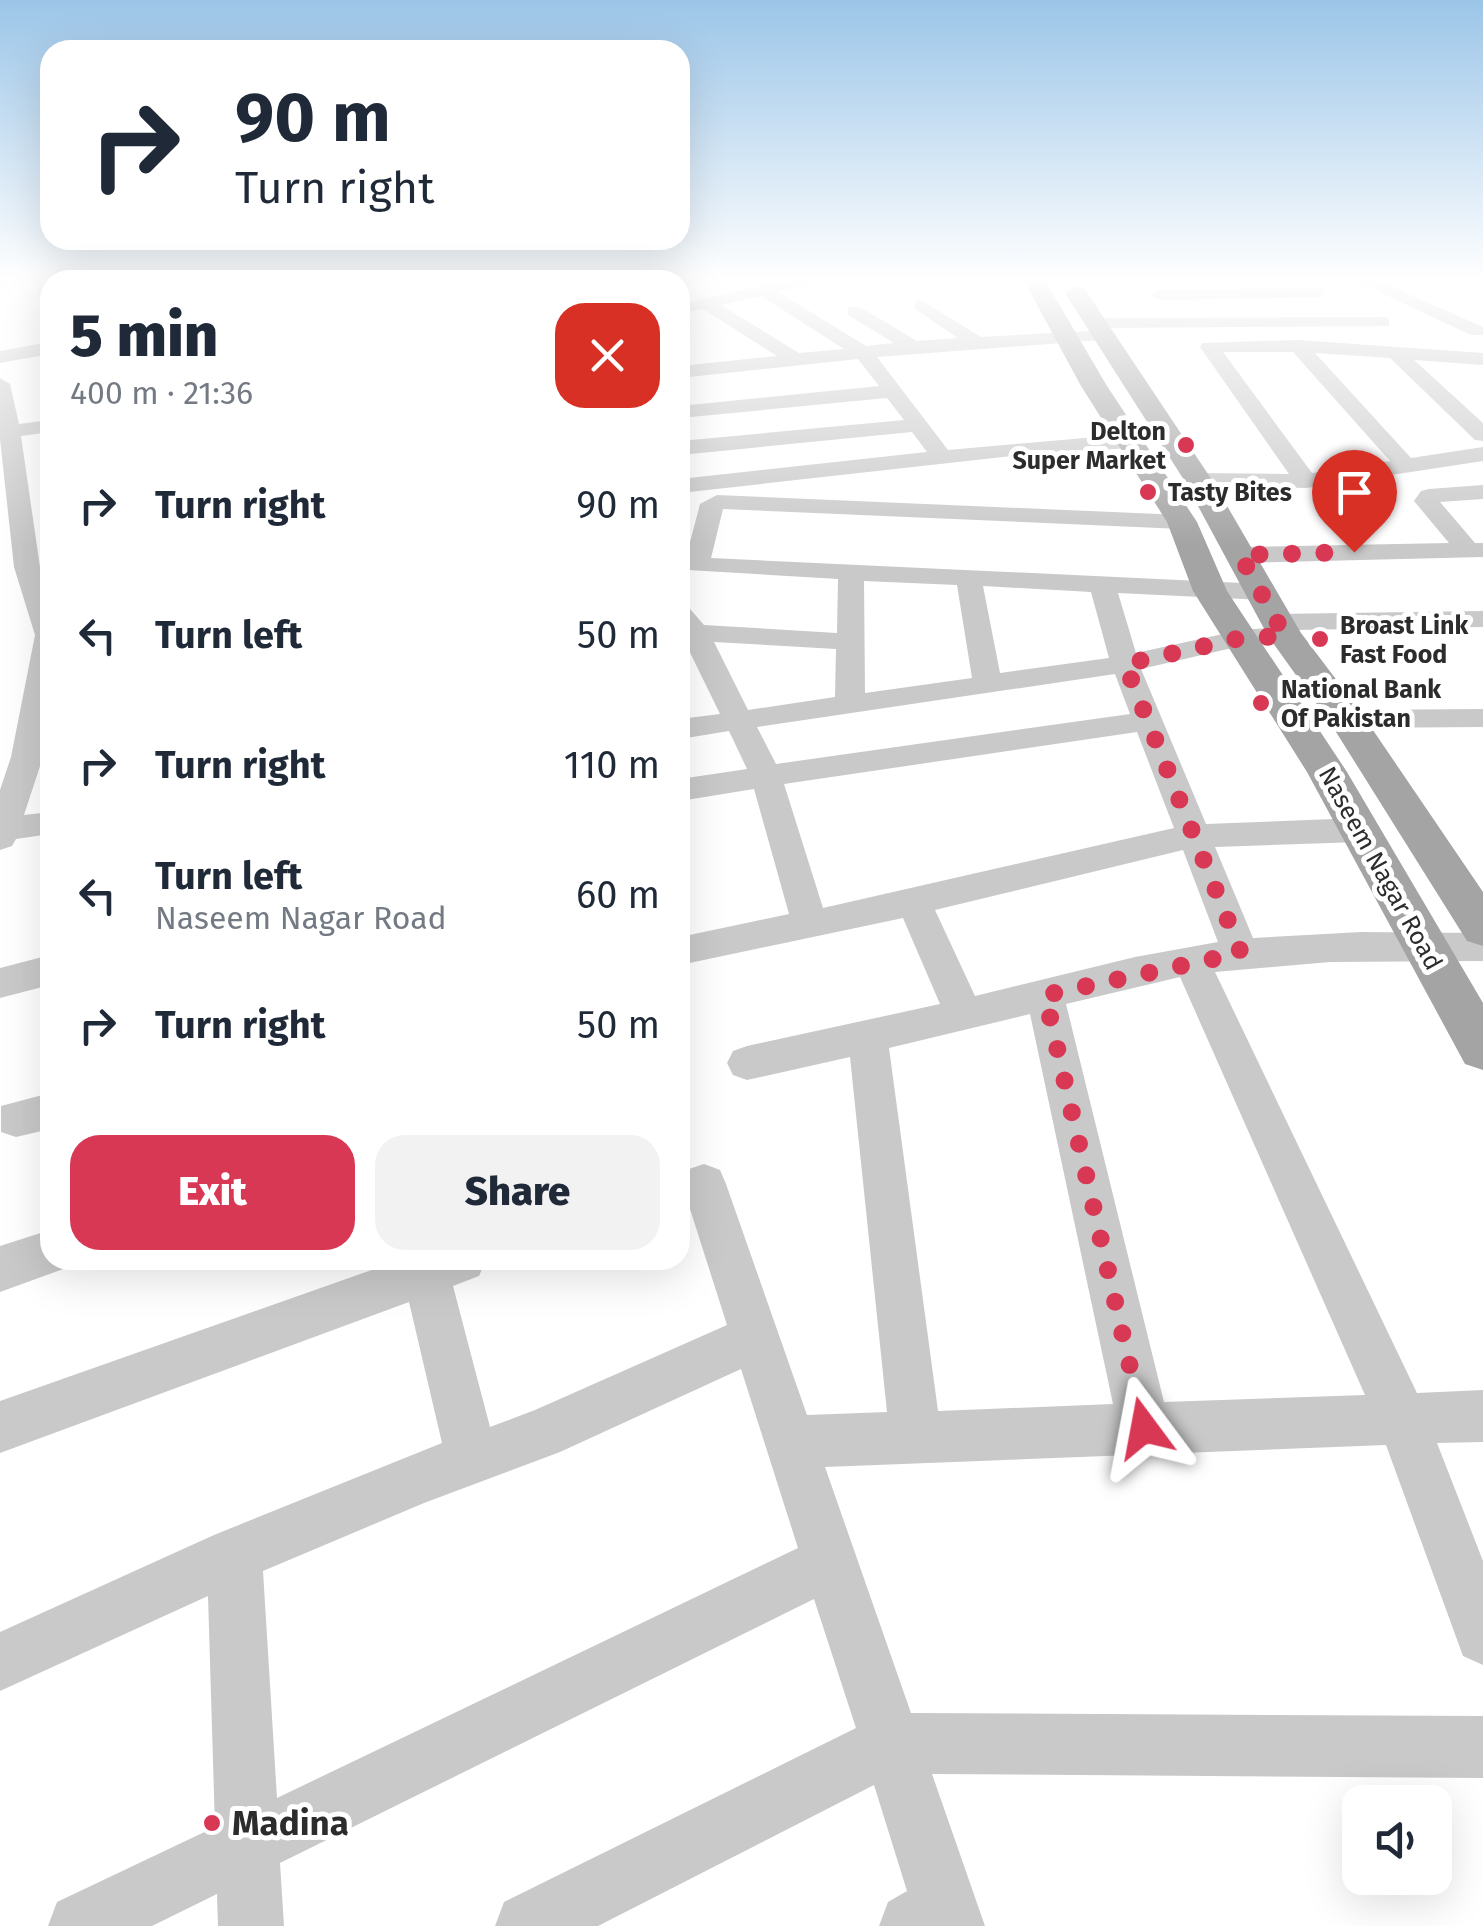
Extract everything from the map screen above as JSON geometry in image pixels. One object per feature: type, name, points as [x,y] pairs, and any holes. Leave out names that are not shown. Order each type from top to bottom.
[{"type":"main road","name":"Naseem Nagar Road","points":[[1110,367],[1130,441],[1182,522],[1210,592],[1328,772],[1483,1049]]},
{"type":"main road","name":"Naseem Nagar Road","points":[[1123,367],[1198,480],[1275,617],[1347,719],[1483,929]]},
{"type":"street","points":[[690,371],[727,367]]},
{"type":"street","points":[[874,367],[942,457]]},
{"type":"street","points":[[1217,367],[1306,480]]},
{"type":"street","points":[[1317,367],[1406,466]]},
{"type":"street","points":[[1411,367],[1483,435]]},
{"type":"street","points":[[0,384],[27,567],[40,605]]},
{"type":"street","points":[[690,411],[892,391]]},
{"type":"street","points":[[690,447],[918,424]]},
{"type":"street","points":[[5,428],[40,426]]},
{"type":"street","points":[[690,485],[1130,441]]},
{"type":"street","points":[[1198,480],[1306,480],[1483,454]]},
{"type":"street","points":[[1476,550],[1426,501],[1430,496],[1483,492]]},
{"type":"street","points":[[690,562],[712,504],[717,502],[1182,522]]},
{"type":"street","points":[[1240,555],[1476,550]]},
{"type":"street","points":[[690,565],[1210,592],[1275,617],[1483,619]]},
{"type":"street","points":[[850,703],[851,573]]},
{"type":"street","points":[[968,579],[986,683]]},
{"type":"street","points":[[1103,586],[1125,664],[1241,953]]},
{"type":"street","points":[[690,726],[1125,664],[1241,638],[1275,617]]},
{"type":"street","points":[[690,624],[851,642]]},
{"type":"street","points":[[690,628],[766,776],[809,922]]},
{"type":"street","points":[[690,674],[714,670]]},
{"type":"street","points":[[2,834],[27,757],[40,688]]},
{"type":"street","points":[[1347,719],[1483,718]]},
{"type":"street","points":[[690,788],[1150,721]]},
{"type":"street","points":[[2,834],[40,825]]},
{"type":"street","points":[[690,949],[914,902],[1192,836],[1360,830]]},
{"type":"street","points":[[914,902],[964,1014]]},
{"type":"street","points":[[747,1062],[1241,953],[1483,947]]},
{"type":"street","points":[[1191,961],[1401,1416],[1483,1636]]},
{"type":"street","points":[[0,984],[40,973]]},
{"type":"street","points":[[1045,995],[1144,1428]]},
{"type":"street","points":[[868,1036],[916,1438]]},
{"type":"street","points":[[690,1189],[704,1184],[891,1743],[936,1919]]},
{"type":"street","points":[[0,1269],[40,1255]]},
{"type":"street","points":[[0,1427],[422,1270]]},
{"type":"street","points":[[439,1270],[472,1459]]},
{"type":"street","points":[[0,1662],[234,1555],[542,1434],[755,1336]]},
{"type":"street","points":[[790,1442],[1401,1416],[1483,1416]]},
{"type":"street","points":[[234,1555],[250,1926]]},
{"type":"street","points":[[81,1926],[830,1562]]},
{"type":"street","points":[[528,1926],[891,1743],[1483,1746]]},
{"type":"place","name":"Delton Super Market","points":[[1186,445]]},
{"type":"place","name":"Tasty Bites","points":[[1148,492]]},
{"type":"place","name":"Broast Link Fast Food","points":[[1320,639]]},
{"type":"place","name":"National Bank Of Pakistan","points":[[1261,703]]},
{"type":"place","name":"Madina","points":[[212,1823]]},
{"type":"route","points":[[1144,1428],[1045,995],[1241,953],[1125,664],[1241,638],[1285,636],[1240,555],[1354,552]]}]
